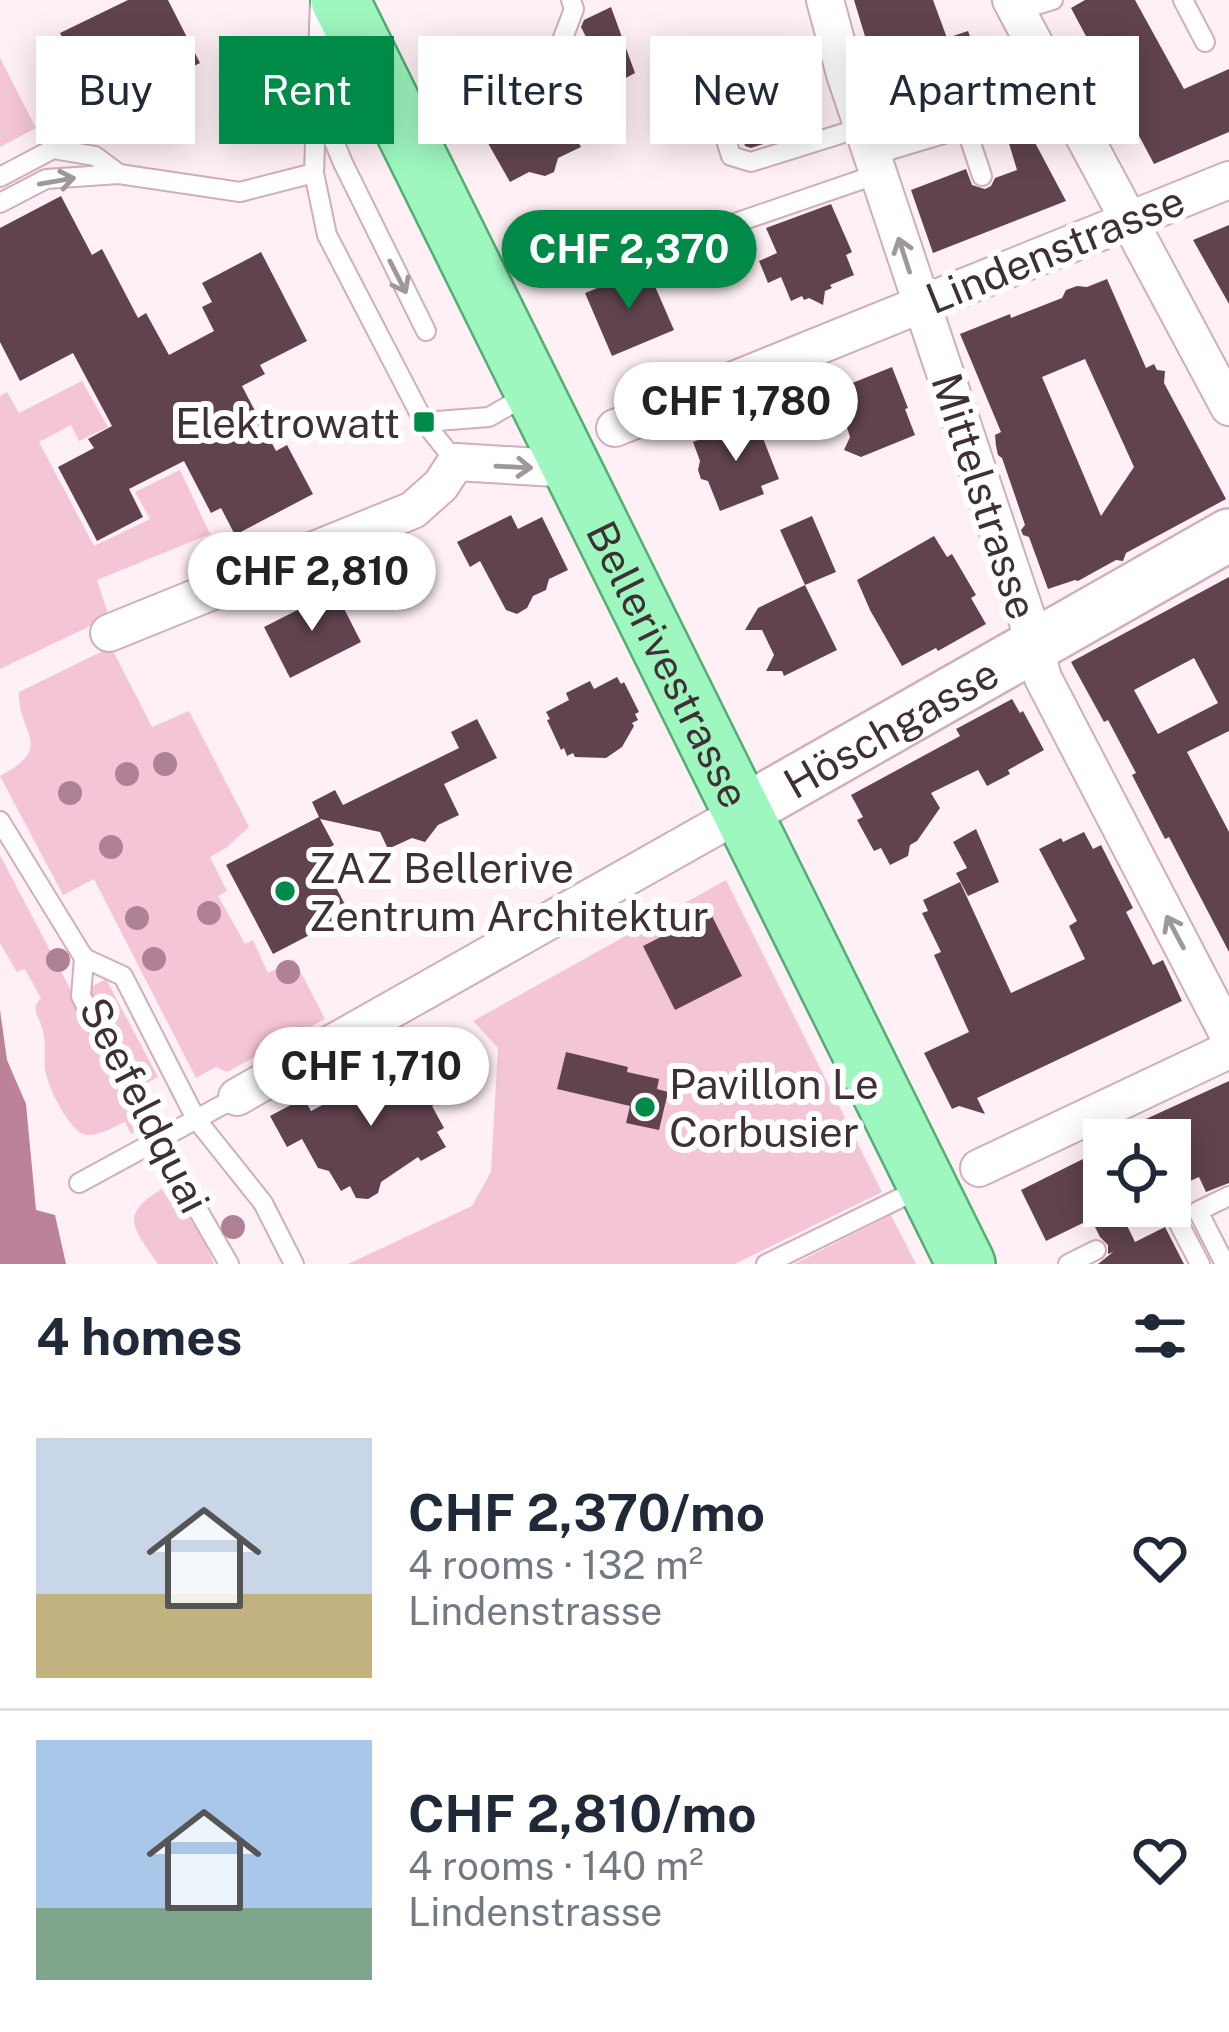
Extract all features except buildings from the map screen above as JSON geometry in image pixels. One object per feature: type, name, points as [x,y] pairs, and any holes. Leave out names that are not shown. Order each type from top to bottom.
[{"type":"main road","name":"Bellerivestrasse","points":[[340,0],[742,812],[953,1177],[966,1264]]},
{"type":"main road","name":"Höschgasse","points":[[742,812],[1229,535]]},
{"type":"street","name":"Mittelstrasse","points":[[825,0],[1043,678],[1229,1036]]},
{"type":"street","points":[[1017,4],[1032,36]]},
{"type":"street","points":[[1087,144],[1229,407]]},
{"type":"street","name":"Lindenstrasse","points":[[615,428],[1229,180]]},
{"type":"street","points":[[109,633],[413,510],[441,485],[456,462],[573,469]]},
{"type":"street","name":"Höschgasse","points":[[237,1097],[742,812]]},
{"type":"street","points":[[953,1177],[1229,1050]]},
{"type":"lane","points":[[318,36],[320,0]]},
{"type":"lane","points":[[409,138],[558,51],[574,9],[571,0]]},
{"type":"lane","points":[[1017,4],[1053,0]]},
{"type":"lane","points":[[1183,0],[1205,42]]},
{"type":"lane","points":[[314,144],[314,173],[327,236],[424,422],[456,462]]},
{"type":"lane","points":[[337,144],[426,331]]},
{"type":"lane","points":[[727,144],[731,156],[752,162],[871,152],[903,144]]},
{"type":"lane","points":[[971,144],[982,176]]},
{"type":"lane","points":[[0,177],[53,149],[95,156],[119,174]]},
{"type":"lane","points":[[703,234],[871,152]]},
{"type":"lane","points":[[0,203],[46,179],[119,174],[240,192],[314,173]]},
{"type":"lane","points":[[320,204],[365,210]]},
{"type":"lane","points":[[424,422],[489,417],[534,391]]},
{"type":"lane","name":"Seefeldquai","points":[[0,821],[84,958],[81,996],[229,1264]]},
{"type":"lane","points":[[84,958],[123,976],[196,1119],[263,1203],[294,1264]]},
{"type":"lane","points":[[79,1183],[237,1097]]},
{"type":"lane","points":[[766,1264],[953,1177]]},
{"type":"lane","points":[[1225,1264],[1198,1211],[1229,1196]]},
{"type":"lane","points":[[1182,1227],[1201,1264]]},
{"type":"lane","points":[[1068,1264],[1096,1250]]},
{"type":"shaded area","points":[[0,58],[36,128],[0,147]]},
{"type":"shaded area","points":[[82,381],[108,427],[79,441],[71,425],[39,442],[94,546],[150,519],[135,492],[180,470],[210,534],[97,580],[109,617],[0,669],[0,396],[7,392],[19,413]]},
{"type":"shaded area","points":[[111,647],[152,727],[189,711],[249,827],[210,857],[227,891],[218,896],[245,944],[253,940],[268,973],[294,959],[325,1019],[227,1072],[216,1067],[196,1078],[94,879],[63,895],[0,776],[27,756],[31,747],[19,692]]},
{"type":"shaded area","points":[[0,855],[143,1128],[131,1134],[125,1122],[97,1134],[81,1133],[53,1093],[36,1010],[41,998],[25,969],[17,972],[0,943]]},
{"type":"shaded area","points":[[726,880],[882,1192],[735,1264],[348,1264],[472,1206],[491,1172],[498,1048],[473,1021]]},
{"type":"shaded area","points":[[106,979],[158,1077],[139,1087],[87,989]]},
{"type":"shaded area","points":[[0,1010],[7,1060],[26,1104],[36,1210],[55,1215],[66,1264],[0,1264]]},
{"type":"shaded area","points":[[162,1189],[166,1196],[174,1193],[214,1264],[158,1264],[134,1224],[139,1207]]},
{"type":"shaded area","points":[[891,1215],[916,1264],[794,1264]]},
{"type":"place","name":"Elektrowatt","points":[[424,422]]},
{"type":"place","name":"ZAZ Bellerive Zentrum Architektur","points":[[285,891]]},
{"type":"place","name":"Pavillon Le Corbusier","points":[[645,1107]]}]
